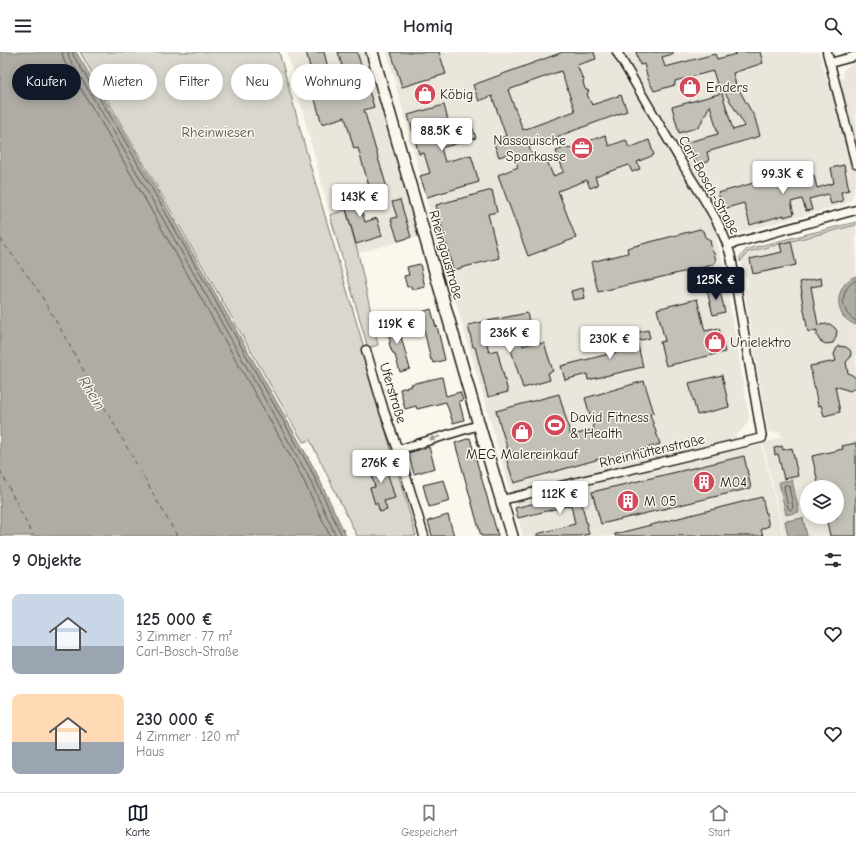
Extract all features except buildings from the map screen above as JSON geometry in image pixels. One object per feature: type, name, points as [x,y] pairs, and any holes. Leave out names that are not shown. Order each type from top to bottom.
[{"type":"street","name":"Rheingaustraße","points":[[372,52],[512,536]]},
{"type":"street","name":"Carl-Bosch-Straße","points":[[617,52],[702,196],[728,245],[762,438]]},
{"type":"street","points":[[827,52],[856,164]]},
{"type":"street","points":[[830,63],[856,56]]},
{"type":"street","points":[[728,245],[856,210]]},
{"type":"street","name":"Uferstraße","points":[[366,350],[424,536]]},
{"type":"street","points":[[398,450],[479,424]]},
{"type":"street","name":"Rheinhüttenstraße","points":[[502,500],[762,438]]},
{"type":"shaded area","points":[[287,52],[365,52],[369,64],[291,64],[291,67]]},
{"type":"shaded area","points":[[387,52],[819,52],[828,83],[843,78],[844,69],[851,64],[856,63],[856,186],[854,187],[854,194],[851,200],[843,205],[742,232],[734,232],[716,240],[722,259],[749,417],[745,426],[736,435],[739,450],[762,445],[783,536],[523,536],[436,233]]},
{"type":"shaded area","points":[[375,85],[420,236],[358,253],[346,210],[330,215],[300,100],[375,100]]},
{"type":"shaded area","points":[[856,222],[856,536],[784,536],[763,443],[782,437],[780,432],[768,432],[745,294],[745,290],[749,286],[748,278],[744,276],[740,257],[747,249]]},
{"type":"green space","name":"Rheinwiesen","points":[[80,52],[279,52],[282,64],[231,64],[231,100],[283,100],[283,67],[291,100],[364,348],[382,418],[416,536],[357,536],[310,440],[303,442],[107,100],[157,100],[157,64],[89,64],[89,68]]},
{"type":"green space","points":[[346,210],[358,253],[378,345],[368,348],[330,215]]},
{"type":"green space","points":[[856,222],[856,225],[748,252],[740,262],[740,257],[747,249]]},
{"type":"water","name":"Rhein","points":[[0,52],[76,52],[89,74],[89,100],[105,100],[120,125],[314,468],[346,536],[0,536]]},
{"type":"water","points":[[856,276],[856,325],[843,316],[840,311],[839,299],[842,288],[850,279]]},
{"type":"water","points":[[792,480],[799,512],[786,515],[779,482]]},
{"type":"water","points":[[800,518],[800,524],[804,524],[807,536],[788,536],[785,521]]},
{"type":"ferry route","points":[[0,238],[40,293],[177,536]]},
{"type":"ferry route","points":[[0,470],[33,536]]},
{"type":"place","name":"Enders","points":[[690,87]]},
{"type":"place","name":"Köbig","points":[[425,94]]},
{"type":"place","name":"Nassauische Sparkasse","points":[[582,148]]},
{"type":"place","name":"Unielektro","points":[[715,342]]},
{"type":"place","name":"David Fitness & Health","points":[[555,425]]},
{"type":"place","name":"MEG Malereinkauf","points":[[522,432]]},
{"type":"place","name":"M04","points":[[704,482]]},
{"type":"place","name":"M 05","points":[[628,501]]}]
